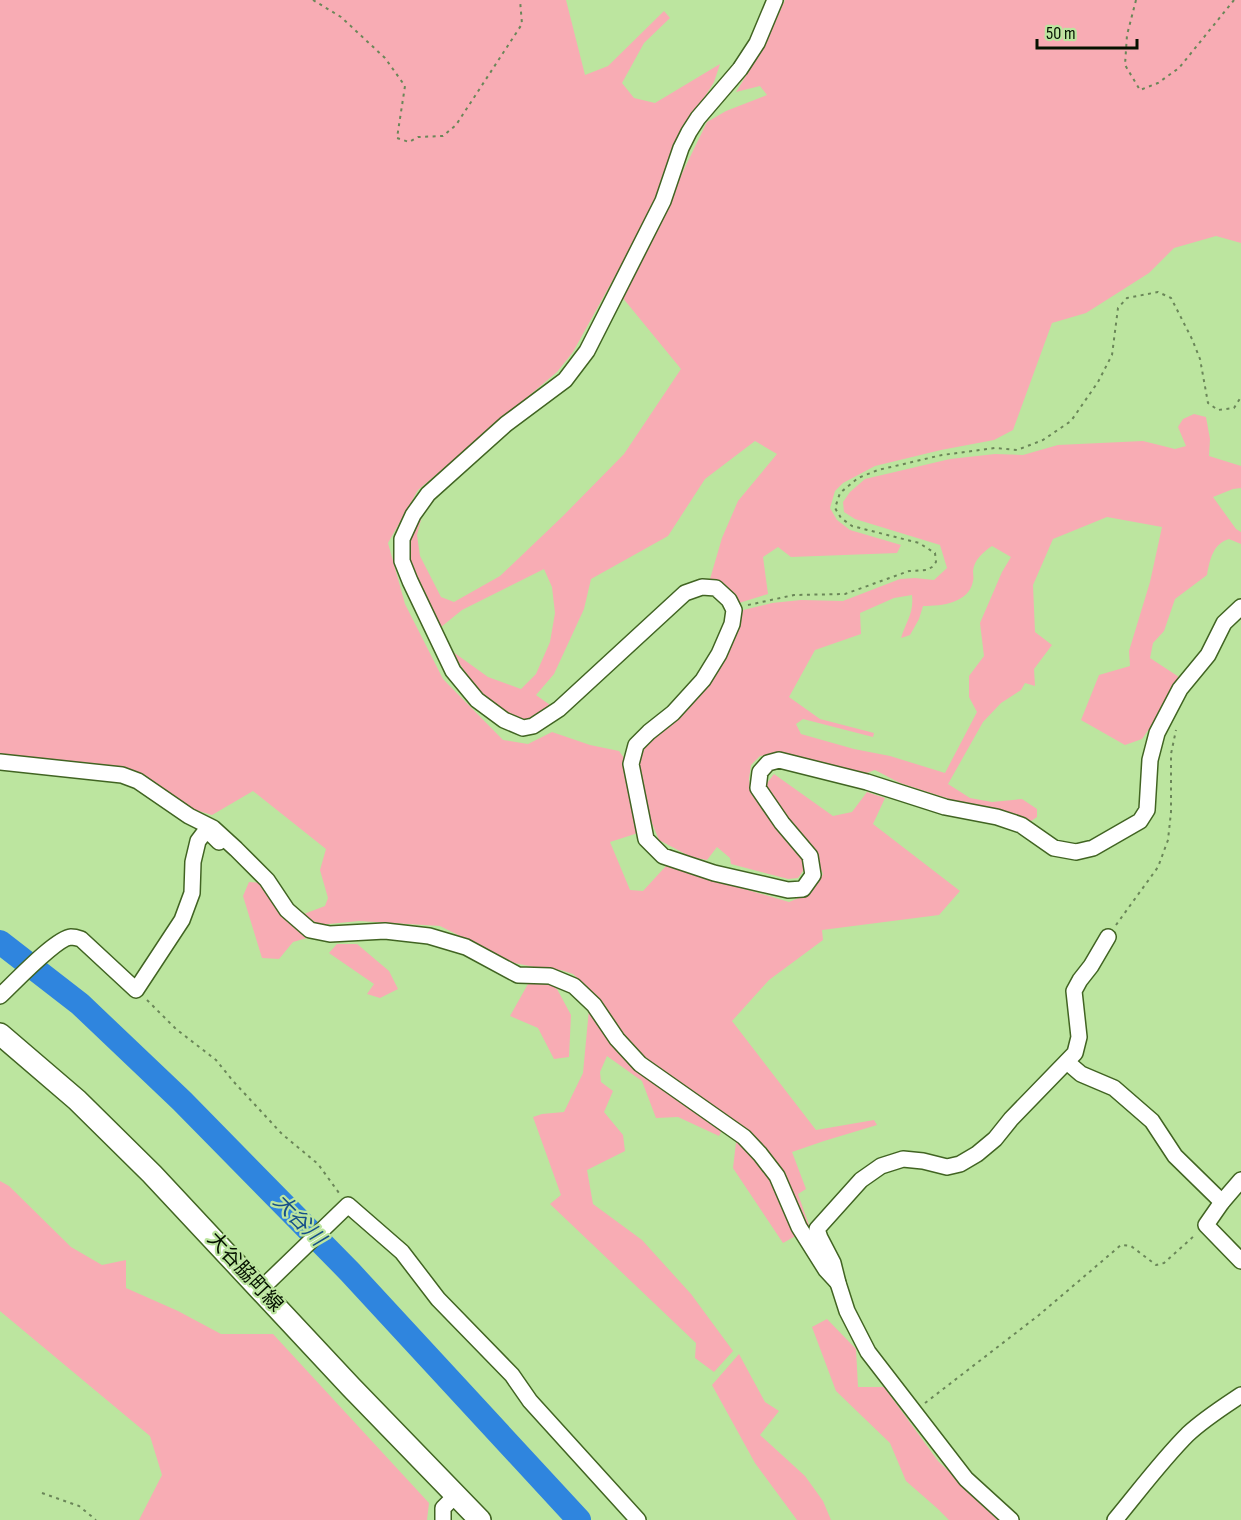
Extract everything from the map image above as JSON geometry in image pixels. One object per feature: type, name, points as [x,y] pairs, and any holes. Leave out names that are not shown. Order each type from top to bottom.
[{"type":"main road","name":"大谷脇町線","points":[[0,1034],[77,1100],[152,1174],[351,1387],[480,1520]]},
{"type":"street","points":[[775,0],[757,43],[740,69],[698,118],[689,132],[681,148],[663,201],[586,351],[564,380],[506,424],[428,494],[412,514],[402,539],[402,561],[453,671],[477,700],[504,720],[523,728],[533,726],[559,708],[685,593],[702,587],[716,588],[729,600],[734,610],[732,624],[719,654],[703,680],[673,713],[636,745],[631,764],[646,839],[663,856],[714,873],[788,890],[803,889],[813,875],[810,856],[782,823],[758,788],[760,772],[768,763],[779,760],[867,782],[945,807],[997,817],[1021,825],[1054,848],[1076,852],[1093,848],[1140,821],[1147,810],[1150,760],[1157,733],[1180,688],[1208,655],[1224,623],[1240,611]]},
{"type":"street","points":[[0,762],[122,775],[138,782],[189,816],[213,828],[267,880],[287,910],[310,930],[330,934],[385,931],[429,936],[466,946],[518,975],[550,976],[574,986],[594,1005],[617,1039],[640,1064],[744,1137],[760,1154],[777,1176],[800,1227],[826,1270],[838,1283]]},
{"type":"street","points":[[0,996],[43,956],[71,937],[81,939],[136,990],[182,920],[192,893],[193,862],[198,840],[204,833],[211,834],[225,847],[236,849]]},
{"type":"street","points":[[1011,1520],[966,1479],[868,1352],[847,1311],[833,1263],[817,1229],[861,1180],[881,1166],[903,1159],[947,1167],[960,1164],[995,1139],[1011,1119],[1075,1053],[1079,1037],[1074,991],[1108,937]]},
{"type":"street","points":[[1067,1062],[1081,1074],[1114,1088],[1152,1121],[1175,1156],[1222,1202]]},
{"type":"street","points":[[1241,1180],[1206,1225],[1241,1261]]},
{"type":"street","points":[[261,1289],[348,1205],[402,1252],[438,1299],[512,1376],[530,1401],[638,1520]]},
{"type":"street","points":[[1115,1520],[1189,1434],[1216,1411],[1241,1395]]},
{"type":"street","points":[[443,1520],[443,1508],[456,1495]]},
{"type":"path","points":[[313,0],[341,17],[384,58],[405,86],[397,138],[409,142],[418,137],[443,136],[456,125],[522,24],[520,0]]},
{"type":"path","points":[[1136,0],[1127,35],[1125,65],[1140,90],[1158,83],[1179,68],[1233,0]]},
{"type":"path","points":[[734,610],[756,602],[794,596],[845,594],[909,571],[927,570],[932,567],[936,562],[934,553],[919,543],[852,526],[841,518],[835,508],[840,492],[858,478],[878,470],[932,457],[995,448],[1017,450],[1043,440],[1071,421],[1098,382],[1112,355],[1118,308],[1127,298],[1158,292],[1170,298],[1200,359],[1208,403],[1218,410],[1234,408],[1241,397]]},
{"type":"path","points":[[1108,937],[1158,867],[1168,840],[1172,812],[1171,754],[1176,730]]},
{"type":"path","points":[[136,990],[176,1029],[216,1060],[282,1134],[318,1164],[348,1205]]},
{"type":"path","points":[[914,1412],[1039,1315],[1121,1245],[1131,1246],[1156,1265],[1164,1263],[1206,1225]]},
{"type":"path","points":[[42,1493],[79,1506],[96,1520]]},
{"type":"shaded area","points":[[0,0],[566,0],[585,75],[608,66],[664,11],[670,18],[644,43],[622,83],[634,98],[655,103],[720,64],[714,82],[683,132],[657,200],[573,352],[557,372],[418,490],[388,543],[405,604],[443,679],[503,740],[528,744],[552,732],[590,745],[619,751],[624,758],[638,833],[610,842],[630,890],[643,891],[666,866],[789,902],[811,893],[823,874],[812,849],[764,787],[774,774],[833,816],[852,812],[867,792],[885,798],[873,824],[960,891],[939,915],[822,930],[823,940],[769,980],[732,1021],[816,1130],[874,1120],[877,1125],[792,1152],[806,1189],[798,1194],[810,1228],[783,1243],[733,1168],[738,1126],[637,1053],[601,1000],[573,974],[514,963],[440,926],[359,921],[319,925],[304,914],[325,906],[328,898],[320,870],[326,849],[253,791],[212,815],[189,808],[131,770],[10,758],[0,753]]},
{"type":"shaded area","points":[[785,0],[1241,0],[1241,243],[1216,236],[1174,248],[1149,273],[1086,313],[1052,323],[1013,430],[994,440],[875,466],[843,483],[835,491],[830,508],[837,520],[850,530],[901,545],[897,553],[791,557],[778,547],[763,557],[768,594],[739,603],[710,579],[722,538],[738,501],[777,454],[755,441],[705,479],[668,536],[591,579],[584,609],[554,674],[536,695],[550,705],[525,721],[514,717],[484,698],[449,649],[488,677],[521,689],[536,674],[550,642],[555,613],[552,587],[544,569],[462,610],[441,627],[424,596],[409,559],[410,534],[423,510],[443,489],[422,516],[417,535],[420,556],[441,597],[454,602],[500,576],[624,454],[681,369],[622,297],[707,122],[726,111],[767,95],[760,86],[736,92],[765,44]]},
{"type":"shaded area","points":[[1194,414],[1206,417],[1210,439],[1209,456],[1241,466],[1241,488],[1213,497],[1236,529],[1241,532],[1241,544],[1229,539],[1219,544],[1211,558],[1207,575],[1175,599],[1164,631],[1153,643],[1150,658],[1179,677],[1165,706],[1142,739],[1125,745],[1081,720],[1099,675],[1130,666],[1129,651],[1150,582],[1162,527],[1107,517],[1053,539],[1033,585],[1035,632],[1052,645],[1034,669],[1035,686],[1025,683],[1021,690],[1001,703],[983,722],[948,784],[970,798],[992,802],[1022,799],[1037,809],[1037,817],[1031,821],[949,799],[900,783],[875,770],[864,774],[774,754],[760,756],[751,765],[749,779],[751,791],[777,828],[804,858],[803,871],[798,878],[788,879],[731,864],[730,858],[717,847],[707,860],[691,857],[659,840],[649,816],[638,764],[644,746],[692,704],[710,680],[740,625],[739,611],[772,603],[801,600],[843,601],[900,579],[934,580],[947,568],[940,545],[855,519],[844,512],[843,502],[850,492],[865,479],[950,459],[995,454],[1023,455],[1058,445],[1143,441],[1175,449],[1186,446],[1178,427],[1183,419]],"holes":[[[992,546],[1011,557],[980,623],[984,656],[969,676],[969,697],[977,712],[945,773],[890,756],[854,749],[801,734],[796,724],[803,719],[873,737],[874,733],[820,719],[789,697],[815,650],[861,634],[860,613],[894,598],[912,595],[911,612],[901,638],[910,635],[923,606],[954,602],[966,594],[973,581],[975,563],[989,548]]]},
{"type":"shaded area","points":[[249,882],[263,883],[285,916],[307,938],[293,942],[279,959],[262,958],[243,896]]},
{"type":"shaded area","points":[[337,944],[357,944],[389,971],[398,989],[380,998],[367,994],[374,984],[329,953]]},
{"type":"shaded area","points":[[548,982],[557,989],[571,1015],[569,1057],[554,1059],[538,1028],[510,1016],[528,984]]},
{"type":"shaded area","points":[[589,1009],[723,1128],[719,1136],[678,1117],[656,1118],[642,1081],[607,1056],[600,1072],[601,1082],[613,1091],[604,1112],[623,1135],[625,1151],[587,1170],[593,1204],[642,1240],[691,1294],[733,1351],[714,1372],[695,1358],[696,1343],[550,1204],[561,1195],[533,1117],[564,1112],[583,1073]]},
{"type":"shaded area","points":[[0,1181],[9,1186],[71,1247],[102,1265],[126,1260],[126,1288],[178,1311],[221,1334],[273,1334],[429,1503],[427,1520],[139,1520],[162,1475],[150,1436],[0,1311]]},
{"type":"shaded area","points":[[827,1319],[856,1349],[858,1387],[884,1387],[938,1461],[1002,1520],[949,1520],[906,1481],[890,1443],[836,1391],[812,1327]]},
{"type":"shaded area","points":[[739,1354],[765,1402],[779,1411],[760,1435],[805,1476],[823,1501],[831,1520],[797,1520],[755,1463],[712,1385]]},
{"type":"waterway","name":"大谷川","points":[[0,942],[80,1004],[182,1101],[350,1272],[579,1520]]}]
